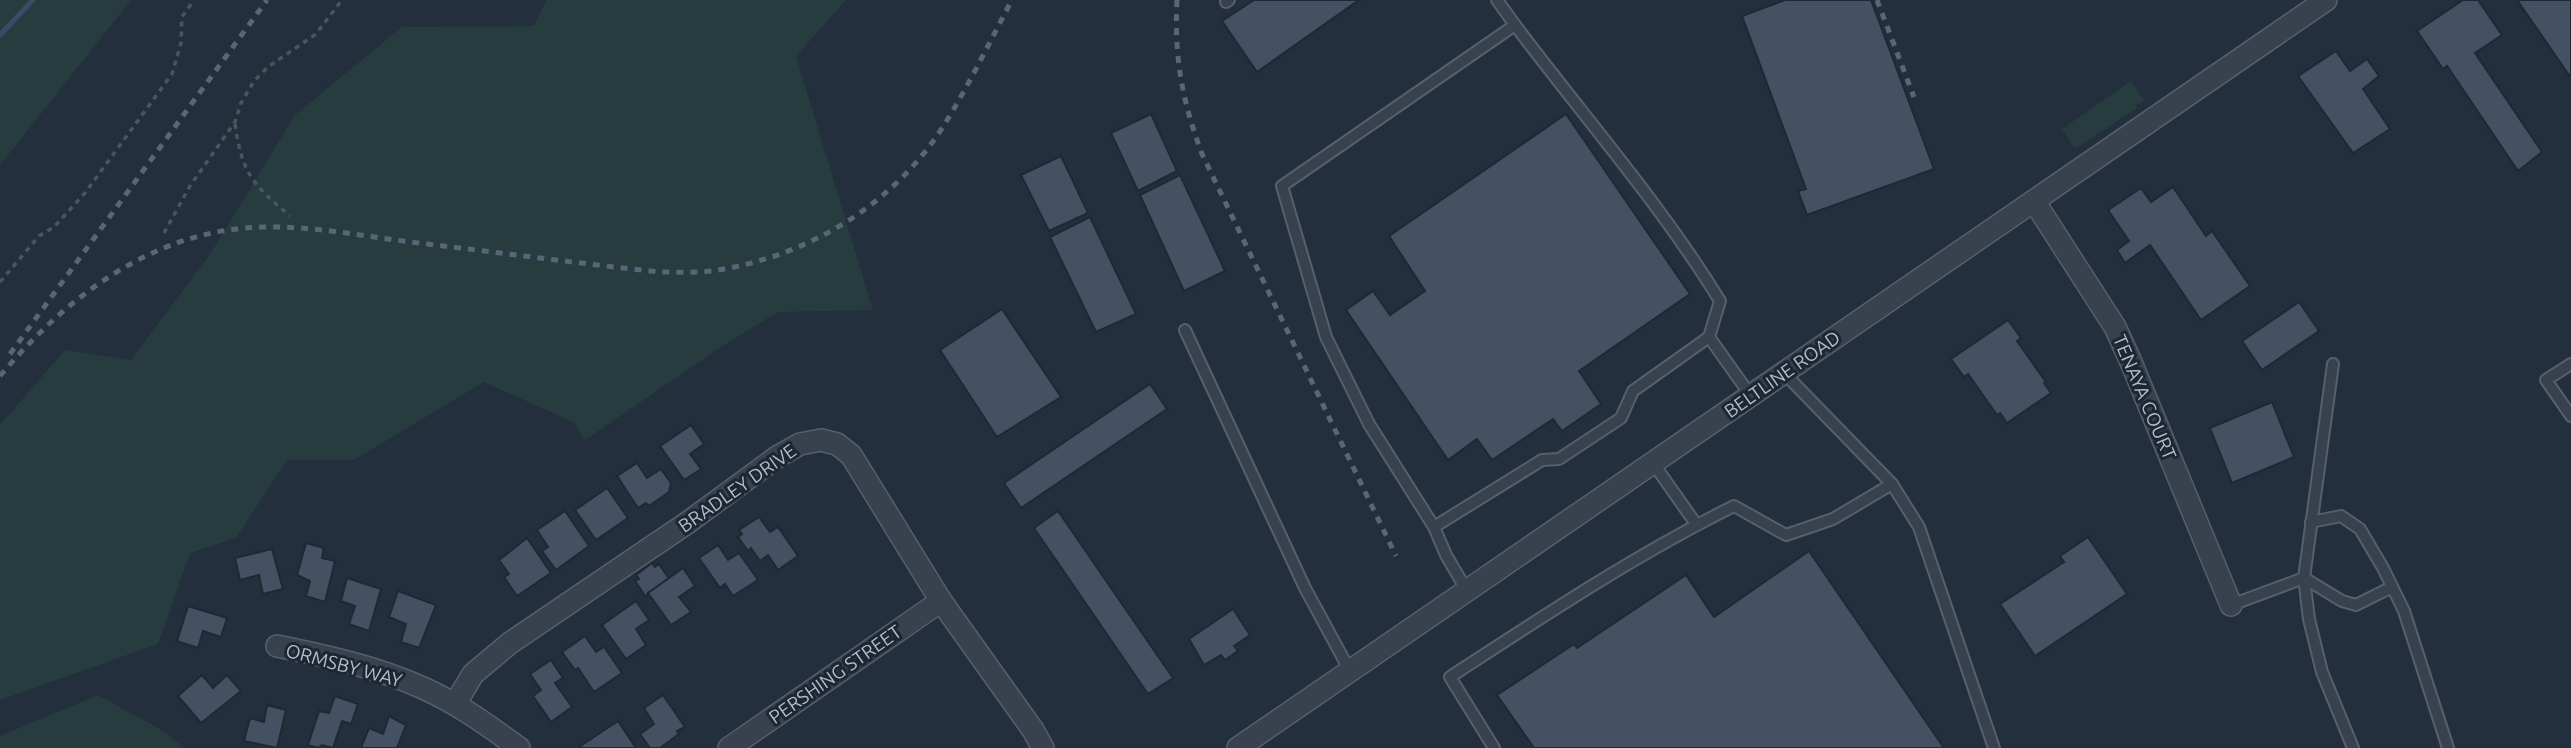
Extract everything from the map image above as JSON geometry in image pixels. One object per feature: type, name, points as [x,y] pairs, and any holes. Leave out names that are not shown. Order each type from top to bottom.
[{"type":"street","name":"BELTLINE ROAD","points":[[1238,748],[2326,0]]},
{"type":"street","name":"TENAYA COURT","points":[[2034,201],[2115,327],[2231,605]]},
{"type":"street","name":"BRADLEY DRIVE","points":[[455,704],[473,674],[510,643],[687,523],[777,457],[800,444],[821,440],[837,444],[851,455],[941,601],[1044,748]]},
{"type":"street","name":"PERSHING STREET","points":[[729,748],[941,601]]},
{"type":"street","name":"ORMSBY WAY","points":[[277,646],[372,669],[423,688],[455,704],[519,748]]},
{"type":"lane","points":[[1434,527],[1542,460],[1559,459],[1621,418],[1633,391],[1709,337],[1720,301],[1690,251],[1497,0]]},
{"type":"lane","points":[[1467,591],[1446,555],[1434,527],[1369,424],[1326,337],[1282,186],[1516,24]]},
{"type":"lane","points":[[1185,330],[1305,588],[1350,671]]},
{"type":"lane","points":[[1709,337],[1751,396]]},
{"type":"lane","points":[[2571,363],[2546,380],[2571,416]]},
{"type":"lane","points":[[2333,364],[2304,578],[2309,619],[2322,672],[2353,748]]},
{"type":"lane","points":[[1784,373],[1892,484],[1920,527],[1994,748]]},
{"type":"lane","points":[[1653,463],[1696,524]]},
{"type":"lane","points":[[1494,748],[1450,677],[1542,617],[1696,524],[1734,506],[1786,535],[1833,519],[1892,484]]},
{"type":"lane","points":[[2311,522],[2341,516],[2360,529],[2404,611],[2448,748]]},
{"type":"lane","points":[[2231,605],[2304,578]]},
{"type":"lane","points":[[2304,578],[2342,601],[2356,605],[2392,587]]},
{"type":"path","points":[[0,282],[39,236],[54,227],[85,193],[172,74],[181,43],[182,18],[194,0]]},
{"type":"path","points":[[164,233],[190,187],[235,122],[241,103],[254,81],[268,66],[316,34],[342,0]]},
{"type":"path","points":[[235,122],[247,173],[271,200],[290,216]]},
{"type":"green space","points":[[0,0],[131,0],[0,165]]},
{"type":"green space","points":[[546,0],[846,0],[796,56],[873,310],[778,312],[721,347],[585,440],[573,422],[484,382],[354,460],[287,460],[236,538],[190,553],[158,644],[0,700],[0,425],[65,350],[131,360],[212,251],[295,115],[402,27],[534,26]]},
{"type":"green space","points":[[2131,81],[2145,101],[2135,105],[2137,108],[2075,149],[2062,129]]},
{"type":"green space","points":[[98,695],[167,733],[184,748],[0,748],[0,736]]},
{"type":"building","points":[[1254,0],[1359,0],[1257,72],[1222,21]]},
{"type":"building","points":[[1785,0],[1871,0],[1934,169],[1807,215],[1798,191],[1806,189],[1742,16]]},
{"type":"building","points":[[2463,0],[2478,0],[2502,35],[2475,53],[2542,152],[2518,171],[2447,66],[2443,69],[2417,31]]},
{"type":"building","points":[[2517,0],[2571,0],[2571,78]]},
{"type":"building","points":[[2336,51],[2350,71],[2367,59],[2379,76],[2363,89],[2390,129],[2353,153],[2298,76]]},
{"type":"building","points":[[1151,114],[1177,171],[1138,191],[1111,133]]},
{"type":"building","points":[[1566,114],[1690,294],[1579,371],[1601,404],[1562,431],[1553,419],[1492,460],[1477,439],[1448,460],[1346,310],[1373,291],[1390,315],[1425,291],[1389,236]]},
{"type":"building","points":[[1061,156],[1088,213],[1049,231],[1021,175]]},
{"type":"building","points":[[1180,175],[1225,271],[1184,291],[1140,195]]},
{"type":"building","points":[[2173,187],[2206,236],[2212,231],[2250,286],[2201,320],[2150,245],[2125,263],[2117,250],[2129,241],[2108,210],[2141,188],[2151,202]]},
{"type":"building","points":[[1090,217],[1136,314],[1096,332],[1050,237]]},
{"type":"building","points":[[2299,302],[2319,331],[2262,370],[2242,341]]},
{"type":"building","points":[[1002,309],[1061,397],[997,437],[940,350]]},
{"type":"building","points":[[2008,320],[2021,338],[2017,341],[2051,393],[2007,423],[2000,413],[1997,415],[1968,374],[1964,377],[1951,359]]},
{"type":"building","points":[[1150,384],[1167,409],[1021,508],[1004,483]]},
{"type":"building","points":[[2272,402],[2294,457],[2232,483],[2210,428]]},
{"type":"building","points":[[691,425],[704,444],[690,454],[701,469],[684,480],[660,446]]},
{"type":"building","points":[[637,463],[647,478],[661,469],[671,483],[669,492],[649,506],[646,503],[638,508],[617,476]]},
{"type":"building","points":[[607,488],[628,518],[596,540],[575,510]]},
{"type":"building","points":[[565,511],[589,546],[556,570],[542,551],[548,547],[537,530]]},
{"type":"building","points":[[1058,511],[1173,678],[1148,694],[1034,528]]},
{"type":"building","points":[[759,517],[770,532],[778,527],[798,556],[778,570],[768,555],[760,561],[751,548],[748,551],[738,537],[742,534],[739,530]]},
{"type":"building","points":[[2088,537],[2127,594],[2035,656],[2000,604],[2064,562],[2060,556]]},
{"type":"building","points":[[527,538],[551,573],[517,596],[504,577],[509,574],[499,560]]},
{"type":"building","points":[[306,543],[324,548],[322,558],[335,561],[325,602],[306,596],[310,581],[297,575]]},
{"type":"building","points":[[718,545],[728,560],[739,553],[758,580],[733,596],[725,584],[720,588],[699,558]]},
{"type":"building","points":[[272,549],[283,589],[263,594],[259,575],[240,580],[235,558]]},
{"type":"building","points":[[1809,551],[1944,748],[1534,748],[1497,695],[1574,644],[1577,648],[1686,575],[1714,617]]},
{"type":"building","points":[[652,563],[655,567],[659,564],[669,579],[646,597],[635,581],[639,579],[636,575]]},
{"type":"building","points":[[683,568],[695,586],[679,597],[691,612],[671,625],[648,593]]},
{"type":"building","points":[[347,578],[381,589],[369,631],[349,624],[355,606],[341,601]]},
{"type":"building","points":[[398,591],[436,605],[419,648],[401,642],[406,624],[389,617]]},
{"type":"building","points":[[636,601],[649,620],[636,629],[646,645],[626,659],[602,625]]},
{"type":"building","points":[[188,606],[227,618],[221,637],[203,631],[198,648],[177,641]]},
{"type":"building","points":[[1233,609],[1250,635],[1234,646],[1238,651],[1225,660],[1221,655],[1204,665],[1189,639]]},
{"type":"building","points":[[585,636],[596,652],[604,647],[622,673],[594,692],[578,668],[575,670],[562,652]]},
{"type":"building","points":[[551,660],[563,678],[555,683],[572,707],[551,722],[533,696],[541,690],[530,674]]},
{"type":"building","points":[[202,675],[213,688],[227,675],[241,691],[201,723],[178,696]]},
{"type":"building","points":[[663,695],[685,727],[660,748],[650,748],[640,734],[654,724],[644,708]]},
{"type":"building","points":[[335,696],[358,704],[351,724],[342,721],[333,748],[308,745],[319,711],[329,713]]},
{"type":"building","points":[[267,705],[286,710],[277,748],[244,741],[250,718],[264,722]]},
{"type":"building","points":[[389,716],[406,725],[397,748],[361,748],[369,728],[383,734]]},
{"type":"building","points":[[618,721],[636,748],[579,748],[579,747]]},
{"type":"waterway","points":[[0,35],[33,0]]},
{"type":"railway","points":[[10,354],[267,0]]},
{"type":"railway","points":[[0,376],[54,319],[116,272],[150,254],[186,240],[224,231],[264,227],[319,230],[659,272],[712,271],[781,253],[814,240],[875,202],[925,152],[972,77],[1012,0]]},
{"type":"railway","points":[[1177,0],[1178,60],[1189,115],[1202,154],[1396,556]]},
{"type":"railway","points":[[1877,0],[1914,97]]}]
